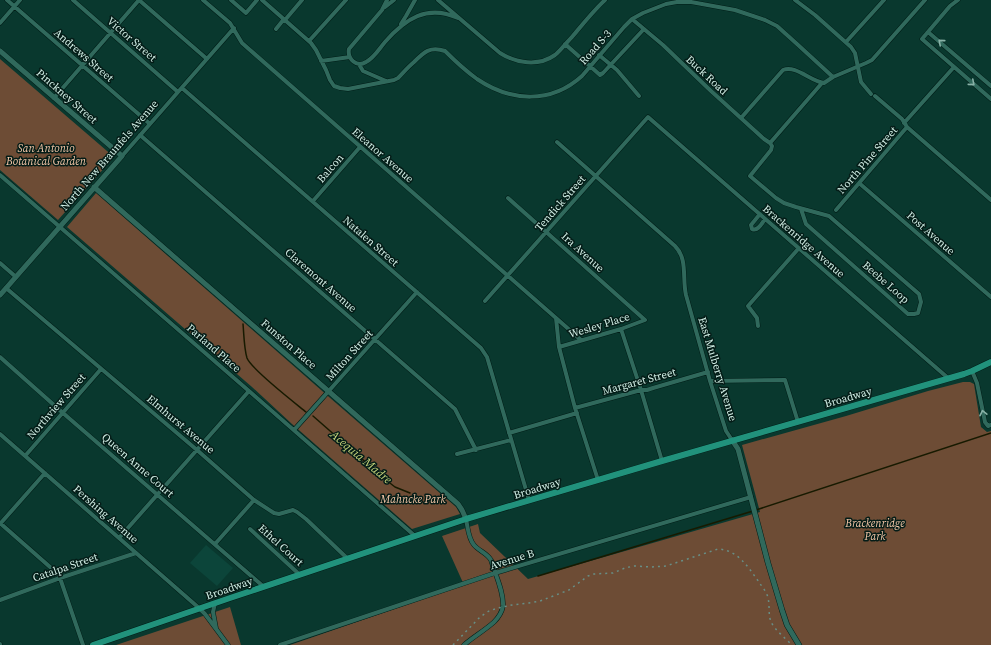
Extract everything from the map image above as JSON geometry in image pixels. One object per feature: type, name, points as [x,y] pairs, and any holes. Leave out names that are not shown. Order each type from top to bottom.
[{"type":"main road","name":"Broadway","points":[[93,645],[466,519],[972,371],[991,362]]},
{"type":"street","name":"Andrews Street","points":[[7,0],[150,124]]},
{"type":"street","points":[[0,23],[20,0]]},
{"type":"street","name":"Victor Street","points":[[73,0],[178,92]]},
{"type":"street","points":[[54,98],[139,0],[207,59]]},
{"type":"street","name":"Eleanor Avenue","points":[[203,0],[230,23],[242,43],[581,340]]},
{"type":"street","points":[[231,0],[246,13],[257,0]]},
{"type":"street","name":"Road S-3","points":[[262,0],[309,41],[316,50],[330,80],[334,86],[340,88],[348,89],[394,80],[398,78],[422,54],[431,49],[439,49],[477,79],[492,88],[514,96],[534,97],[552,93],[574,83],[582,76],[624,27],[632,20],[643,13],[666,4],[677,2],[692,2],[743,12],[765,20],[776,26],[833,78]]},
{"type":"street","points":[[276,29],[302,0]]},
{"type":"street","points":[[309,41],[346,0]]},
{"type":"street","points":[[382,10],[387,0]]},
{"type":"street","points":[[394,0],[382,10],[351,46],[348,52],[353,61],[364,64],[370,60],[397,29],[415,0]]},
{"type":"street","points":[[438,0],[500,53],[518,61],[531,63],[544,61],[555,55],[605,0]]},
{"type":"street","points":[[795,0],[815,15],[851,47],[855,53],[861,82],[904,123]]},
{"type":"street","points":[[846,42],[884,0]]},
{"type":"street","points":[[801,208],[790,206],[776,198],[750,176],[771,150],[772,146],[770,143],[822,83],[866,64],[875,57],[925,0]]},
{"type":"street","points":[[958,0],[950,6],[922,39],[991,99]]},
{"type":"street","points":[[397,29],[408,20],[423,14],[444,14],[462,20]]},
{"type":"street","name":"Buck Road","points":[[632,20],[663,45],[710,91],[770,143]]},
{"type":"street","name":"North New Braunfels Avenue","points":[[0,294],[234,28]]},
{"type":"street","points":[[565,44],[600,75],[604,73],[644,29]]},
{"type":"street","points":[[928,32],[991,86]]},
{"type":"street","name":"Pinckney Street","points":[[0,51],[122,156]]},
{"type":"street","points":[[599,56],[617,70],[639,96]]},
{"type":"street","points":[[321,61],[350,57]]},
{"type":"street","points":[[360,64],[363,70],[386,81]]},
{"type":"street","name":"North Pine Street","points":[[836,210],[907,127],[904,123],[954,67]]},
{"type":"street","points":[[741,118],[782,70],[787,68],[794,69],[822,83]]},
{"type":"street","name":"Natalen Street","points":[[182,88],[481,348],[487,357],[511,440]]},
{"type":"street","name":"Tendick Street","points":[[485,300],[508,276],[648,117]]},
{"type":"street","name":"Brackenridge Avenue","points":[[648,117],[948,378]]},
{"type":"street","points":[[907,127],[991,200]]},
{"type":"street","name":"Claremont Avenue","points":[[140,135],[456,409],[476,450]]},
{"type":"street","name":"East Mulberry Avenue","points":[[558,142],[675,246],[681,254],[684,269],[684,290],[710,381],[726,431],[738,449],[768,563],[787,625],[799,645]]},
{"type":"street","name":"Balcon","points":[[313,201],[360,147]]},
{"type":"street","name":"Parland Place","points":[[0,175],[249,390],[415,536]]},
{"type":"street","name":"Post Avenue","points":[[859,183],[991,297]]},
{"type":"street","name":"Funston Place","points":[[94,187],[458,504],[466,519]]},
{"type":"street","name":"Ira Avenue","points":[[508,198],[645,320]]},
{"type":"street","name":"Beebe Loop","points":[[801,208],[829,216],[919,294],[921,302],[918,313],[908,314],[806,224],[801,208]]},
{"type":"street","points":[[760,214],[751,225],[752,229],[757,229],[766,219]]},
{"type":"street","points":[[758,326],[758,318],[748,306],[799,248]]},
{"type":"street","points":[[0,263],[16,277]]},
{"type":"street","name":"Elmhurst Avenue","points":[[6,288],[254,500],[274,513],[279,514],[293,510],[297,512],[348,559]]},
{"type":"street","name":"Milton Street","points":[[294,430],[417,292]]},
{"type":"street","points":[[556,318],[559,347],[576,410],[598,480]]},
{"type":"street","name":"Wesley Place","points":[[559,347],[621,329],[645,320]]},
{"type":"street","points":[[621,329],[662,461]]},
{"type":"street","name":"Queen Anne Court","points":[[0,357],[62,413],[264,587]]},
{"type":"street","name":"Northview Street","points":[[25,456],[101,369]]},
{"type":"street","points":[[972,371],[985,422],[988,426],[991,425]]},
{"type":"street","name":"Margaret Street","points":[[509,433],[641,390],[647,390],[708,372]]},
{"type":"street","points":[[710,381],[785,380],[798,422]]},
{"type":"street","points":[[119,538],[249,390]]},
{"type":"street","name":"Pershing Avenue","points":[[0,434],[199,608],[228,645]]},
{"type":"street","points":[[457,454],[511,440],[529,500]]},
{"type":"street","points":[[45,473],[0,524],[58,574],[83,645]]},
{"type":"street","name":"Avenue B","points":[[280,645],[495,573],[751,497]]},
{"type":"street","points":[[215,544],[254,500]]},
{"type":"street","points":[[464,645],[495,621],[500,615],[503,606],[491,560],[470,539],[466,519]]},
{"type":"street","name":"Ethel Court","points":[[250,529],[300,575]]},
{"type":"street","name":"Catalpa Street","points":[[0,600],[136,553]]},
{"type":"street","points":[[215,603],[213,612],[217,630]]},
{"type":"shaded area","points":[[206,545],[233,568],[217,586],[190,563]]},
{"type":"green space","name":"San Antonio Botanical Garden","points":[[0,59],[114,157],[58,220],[0,170]]},
{"type":"green space","name":"Mahncke Park","points":[[96,193],[456,507],[460,514],[412,529],[252,387],[67,227]]},
{"type":"green space","name":"Brackenridge Park","points":[[963,382],[970,382],[974,384],[981,427],[987,432],[991,431],[991,645],[290,645],[464,585],[442,536],[478,524],[480,533],[528,579],[760,512],[742,445]]},
{"type":"green space","points":[[230,607],[241,645],[116,645]]},
{"type":"waterway","name":"Acequia Madre","points":[[243,324],[246,354],[250,363],[274,386],[306,412]]},
{"type":"waterway","name":"Acequia Madre","points":[[313,416],[386,480],[395,487],[410,493]]},
{"type":"waterway","points":[[756,510],[991,433]]},
{"type":"waterway","points":[[538,576],[753,511]]},
{"type":"railway","points":[[453,645],[480,617],[489,611],[512,605],[540,601],[569,590],[588,576],[594,574],[613,573],[634,566],[666,566],[718,549],[731,552],[742,560],[751,571],[764,590],[769,601],[771,622],[792,645]]}]
